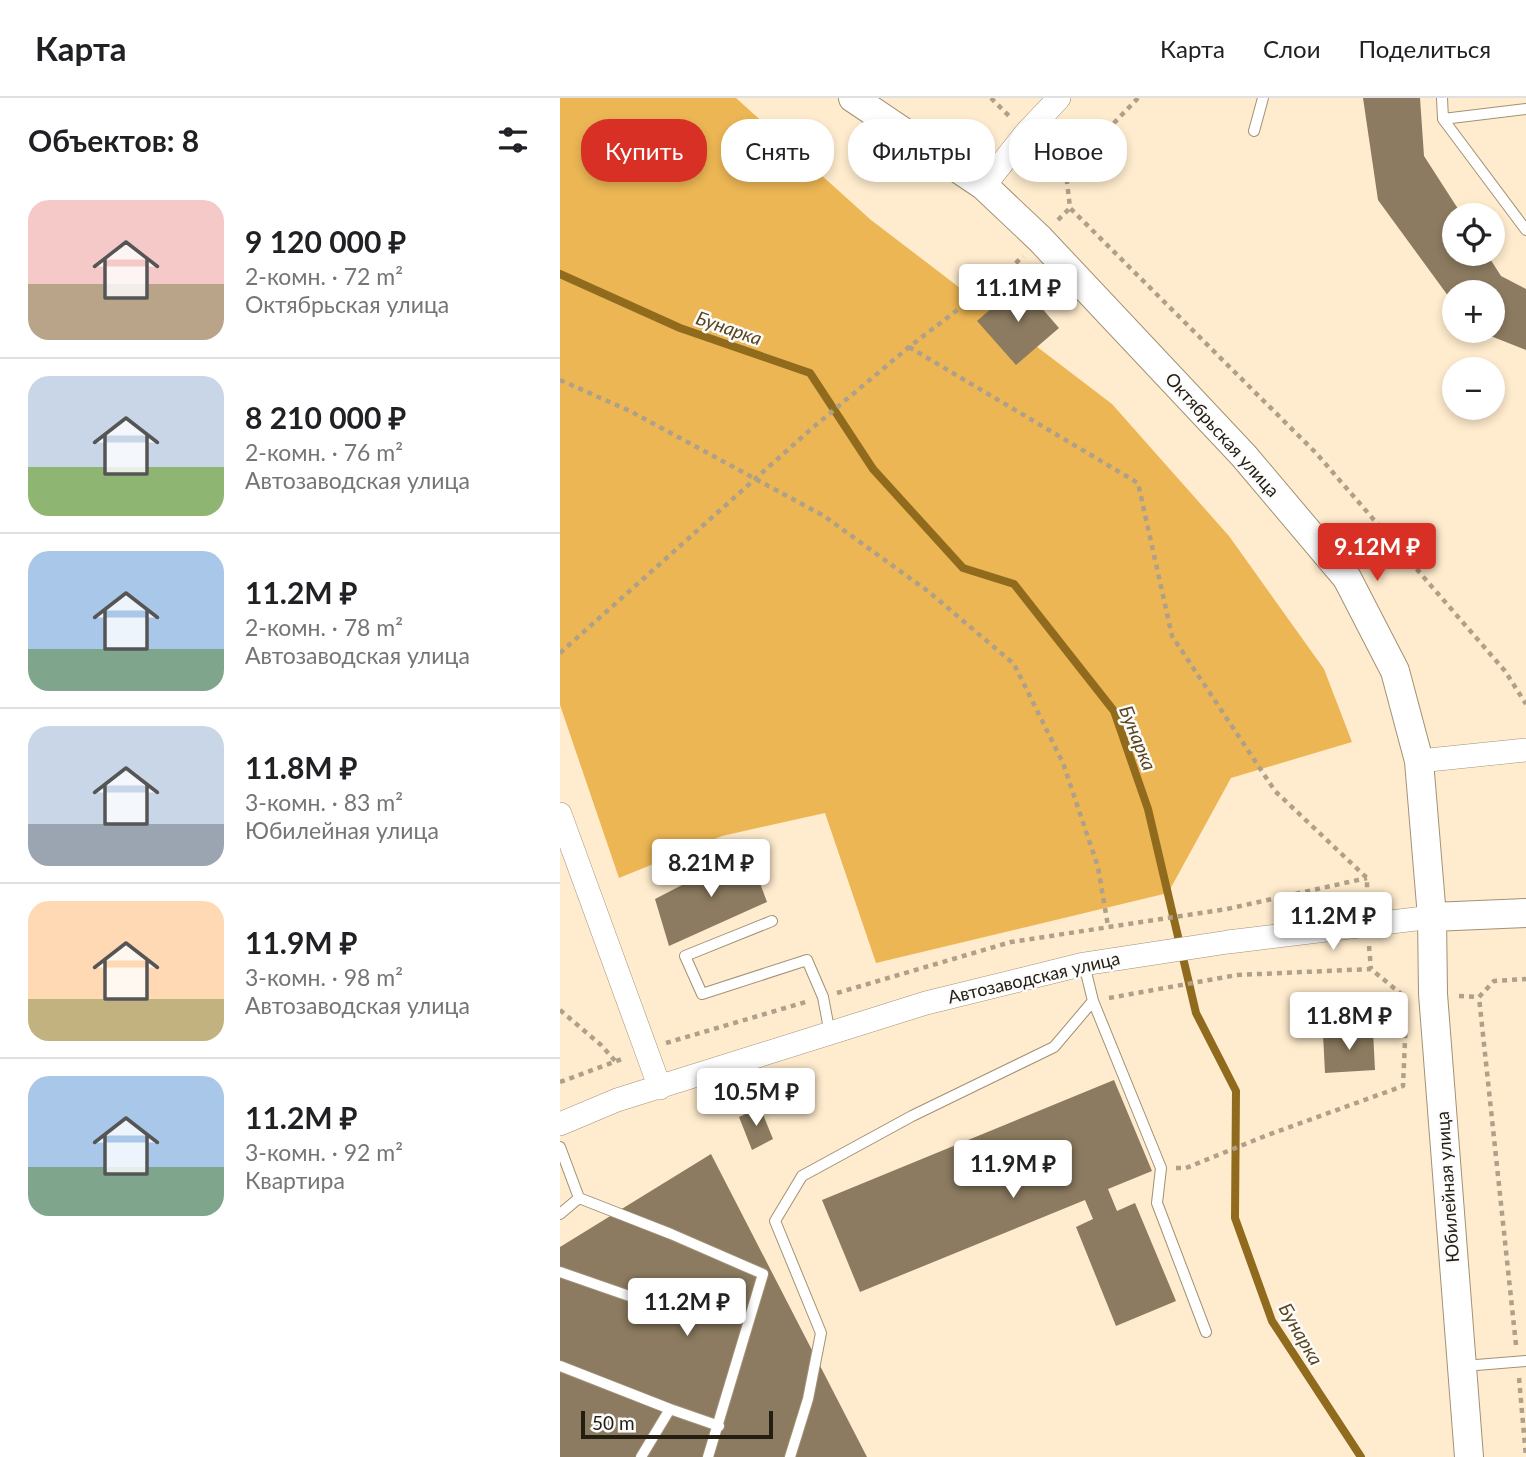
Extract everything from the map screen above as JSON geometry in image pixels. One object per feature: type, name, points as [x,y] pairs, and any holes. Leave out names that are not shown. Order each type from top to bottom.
[{"type":"street","name":"Октябрьская улица","points":[[853,98],[984,186],[1040,239],[1244,456],[1347,578],[1395,671],[1419,761],[1432,917]]},
{"type":"street","points":[[984,186],[1026,133],[1059,98]]},
{"type":"street","points":[[1419,761],[1526,750]]},
{"type":"street","points":[[560,814],[660,1088]]},
{"type":"street","name":"Автозаводская улица","points":[[560,1124],[617,1100],[926,1003],[1084,964],[1228,942],[1432,917],[1526,913]]},
{"type":"street","name":"Юбилейная улица","points":[[1432,917],[1420,997],[1469,1457]]},
{"type":"lane","points":[[1254,131],[1262,98]]},
{"type":"lane","points":[[1442,98],[1443,119],[1526,230]]},
{"type":"lane","points":[[1443,119],[1526,109]]},
{"type":"lane","points":[[772,921],[685,956],[702,994],[807,960],[823,997],[830,1034]]},
{"type":"lane","points":[[1084,964],[1093,1001],[1161,1168],[1157,1203],[1206,1332]]},
{"type":"lane","points":[[790,1457],[808,1399],[821,1333],[775,1222],[803,1176],[912,1116],[1054,1046],[1093,1001]]},
{"type":"lane","points":[[560,1147],[579,1198],[762,1274],[708,1457]]},
{"type":"lane","points":[[560,1214],[579,1198]]},
{"type":"lane","points":[[560,1272],[684,1315]]},
{"type":"lane","points":[[1461,1366],[1522,1361]]},
{"type":"lane","points":[[560,1366],[719,1426]]},
{"type":"lane","points":[[641,1457],[670,1409]]},
{"type":"path","points":[[1138,98],[1066,173],[1070,208],[1316,453],[1506,671],[1526,704]]},
{"type":"path","points":[[560,653],[810,430],[909,347],[1007,272],[1070,208]]},
{"type":"path","points":[[560,1082],[646,1049],[1011,942],[1227,909],[1367,878],[1275,791],[1172,636],[1138,483],[909,347]]},
{"type":"path","points":[[560,380],[630,411],[824,516],[929,592],[1014,664],[1063,763],[1098,867],[1108,926]]},
{"type":"path","points":[[1093,1001],[1237,975],[1371,969],[1420,997],[1479,998]]},
{"type":"path","points":[[1526,979],[1494,981],[1479,998],[1522,1361],[1526,1457]]},
{"type":"path","points":[[1161,1168],[1186,1168],[1403,1086],[1420,997]]},
{"type":"path","points":[[560,1010],[601,1045],[615,1062]]},
{"type":"shaded area","points":[[560,98],[736,98],[759,119],[721,119],[721,182],[829,182],[871,220],[1112,404],[1229,536],[1324,669],[1352,742],[1231,778],[1168,893],[876,963],[825,813],[722,836],[619,878],[560,705]]},
{"type":"building","points":[[1363,98],[1420,98],[1424,156],[1454,203],[1442,203],[1442,266],[1495,266],[1501,276],[1526,289],[1526,350],[1505,342],[1505,280],[1442,280],[1442,288],[1378,200]]},
{"type":"building","points":[[1020,283],[1059,328],[1016,365],[977,321]]},
{"type":"building","points":[[748,851],[767,902],[669,946],[655,899]]},
{"type":"building","points":[[1373,1031],[1375,1070],[1325,1073],[1323,1034]]},
{"type":"building","points":[[1114,1080],[1152,1171],[1108,1189],[1117,1211],[1135,1203],[1176,1301],[1116,1326],[1076,1227],[1093,1219],[1085,1200],[860,1292],[822,1200]]},
{"type":"building","points":[[760,1107],[773,1139],[752,1150],[739,1117]]},
{"type":"building","points":[[711,1154],[867,1457],[560,1457],[560,1247]]},
{"type":"waterway","name":"Бунарка","points":[[560,274],[680,328],[810,373],[873,469],[963,568],[1014,584],[1114,711],[1148,809],[1196,1013],[1236,1091],[1235,1218],[1272,1321],[1361,1457]]}]
